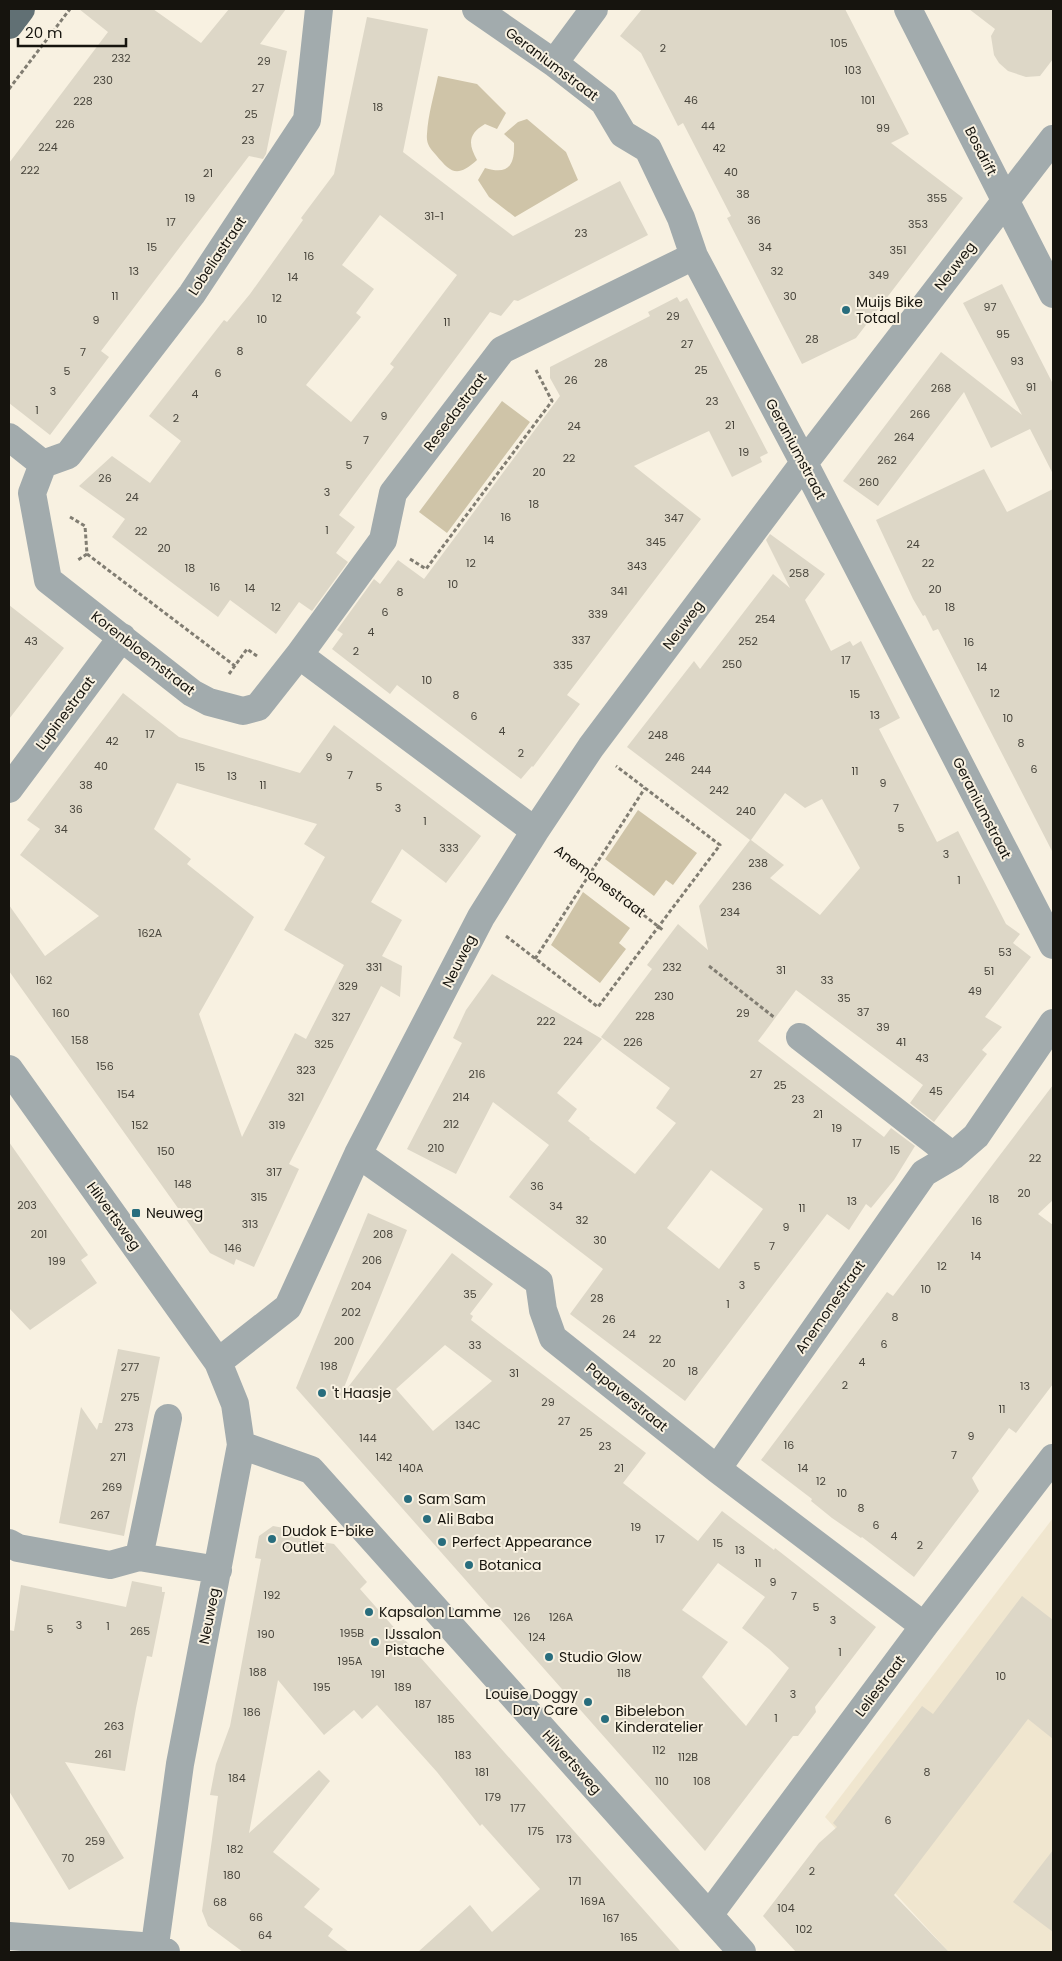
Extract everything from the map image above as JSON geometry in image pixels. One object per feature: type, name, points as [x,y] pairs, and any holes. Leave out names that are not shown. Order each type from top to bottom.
[{"type":"main road","points":[[9,25],[21,9]]},
{"type":"street","name":"Lobeliastraat","points":[[43,464],[68,455],[192,294],[307,120],[319,9]]},
{"type":"street","name":"Geraniumstraat","points":[[476,9],[554,62],[604,102],[623,134],[648,149],[681,218],[694,256],[804,463],[1053,945]]},
{"type":"street","points":[[554,62],[594,9]]},
{"type":"street","name":"Bosdrift","points":[[908,9],[1053,294]]},
{"type":"street","name":"Neuweg","points":[[158,1950],[180,1764],[241,1445],[235,1404],[218,1362],[288,1307],[358,1154],[481,917],[591,747],[804,463],[1053,139]]},
{"type":"street","name":"Resedastraat","points":[[299,655],[383,540],[393,493],[502,350],[694,256]]},
{"type":"street","points":[[9,437],[43,464]]},
{"type":"street","name":"Korenbloemstraat","points":[[43,464],[32,493],[48,580],[192,693],[209,702],[243,711],[258,707],[299,655]]},
{"type":"street","name":"Lupinestraat","points":[[9,789],[122,637]]},
{"type":"street","points":[[299,655],[535,832]]},
{"type":"street","name":"Anemonestraat","points":[[717,1469],[924,1173],[953,1156],[976,1136],[1053,1023]]},
{"type":"street","points":[[800,1037],[953,1156]]},
{"type":"street","name":"Hilvertsweg","points":[[9,1069],[218,1362]]},
{"type":"street","name":"Papaverstraat","points":[[358,1154],[539,1282],[543,1310],[553,1338],[717,1469],[924,1626]]},
{"type":"street","points":[[138,1557],[168,1418]]},
{"type":"street","name":"Hilvertsweg","points":[[241,1445],[311,1470],[742,1952]]},
{"type":"street","name":"Leliestraat","points":[[709,1915],[924,1626],[1053,1458]]},
{"type":"street","points":[[9,1544],[18,1548],[110,1565],[138,1557],[218,1570]]},
{"type":"street","points":[[9,1936],[158,1950]]},
{"type":"path","points":[[9,89],[70,9]]},
{"type":"path","points":[[383,540],[426,569],[552,401],[522,340]]},
{"type":"path","points":[[87,554],[235,666]]},
{"type":"path","points":[[481,917],[598,1006],[720,845],[591,747]]},
{"type":"path","points":[[535,959],[645,788]]},
{"type":"path","name":"Anemonestraat","points":[[535,832],[590,872],[664,931]]},
{"type":"path","points":[[709,966],[800,1037]]},
{"type":"shaded area","points":[[438,76],[477,84],[506,113],[497,129],[485,124],[475,132],[471,144],[477,160],[459,171],[446,166],[430,148],[427,141],[429,120]]},
{"type":"shaded area","points":[[527,119],[566,152],[578,180],[515,217],[489,197],[478,180],[485,168],[499,170],[508,167],[513,158],[514,143],[504,134],[518,122]]},
{"type":"shaded area","points":[[502,401],[530,422],[447,533],[419,512]]},
{"type":"shaded area","points":[[638,810],[697,853],[673,885],[666,880],[654,896],[605,859]]},
{"type":"shaded area","points":[[583,892],[630,928],[619,943],[626,949],[600,983],[551,945]]},
{"type":"shaded area","points":[[1053,1518],[1053,1952],[949,1952],[825,1817]]},
{"type":"building","points":[[79,9],[153,9],[201,43],[229,9],[286,9],[260,44],[287,51],[266,154],[263,159],[249,156],[101,351],[109,357],[50,435],[9,403],[9,163],[108,32]]},
{"type":"building","points":[[642,9],[845,9],[909,134],[891,143],[963,198],[856,338],[802,364],[727,218],[731,216],[683,123],[678,126],[641,53],[620,36]]},
{"type":"building","points":[[969,9],[1053,9],[1053,59],[1040,76],[1026,77],[1008,71],[999,63],[994,55],[991,36],[995,29]]},
{"type":"building","points":[[367,17],[428,29],[403,152],[513,236],[620,181],[648,235],[518,301],[514,300],[501,316],[490,312],[339,515],[355,527],[336,553],[348,562],[312,611],[299,602],[276,634],[230,600],[218,617],[175,585],[112,537],[125,519],[79,486],[112,456],[150,483],[181,441],[149,416],[224,320],[227,322],[250,294],[303,220],[301,218],[334,174]],"holes":[[[380,215],[457,275],[390,364],[394,367],[351,422],[306,385],[361,317],[356,313],[374,289],[342,265]]]},
{"type":"building","points":[[1002,284],[1053,384],[1053,474],[1030,429],[991,448],[964,392],[878,506],[843,481],[941,352],[1022,415],[963,303]]},
{"type":"building","points":[[677,297],[680,302],[687,298],[768,453],[760,457],[762,462],[732,477],[709,431],[634,466],[701,519],[567,695],[580,704],[533,767],[521,779],[397,685],[390,694],[332,649],[343,634],[337,630],[374,579],[380,584],[398,560],[424,579],[560,396],[550,378],[550,367],[650,316],[648,312]]},
{"type":"building","points":[[984,469],[1007,512],[1053,489],[1053,853],[938,629],[933,631],[925,615],[923,616],[913,599],[876,520]]},
{"type":"building","points":[[770,534],[825,574],[805,600],[831,651],[850,641],[853,646],[861,641],[900,718],[879,729],[937,842],[958,831],[1006,924],[1020,934],[1013,943],[1031,957],[985,1017],[1002,1027],[982,1050],[987,1054],[934,1122],[910,1103],[923,1085],[796,990],[758,1041],[884,1137],[891,1128],[915,1146],[894,1180],[871,1208],[866,1204],[849,1230],[827,1214],[685,1401],[570,1314],[603,1269],[509,1197],[549,1145],[493,1102],[456,1174],[407,1149],[462,1043],[453,1038],[466,1010],[492,974],[602,1039],[557,1093],[577,1109],[568,1121],[589,1139],[635,1174],[676,1123],[656,1108],[670,1088],[601,1037],[652,969],[647,965],[678,924],[708,950],[699,906],[750,840],[627,747],[694,661],[700,669],[773,574],[790,588],[766,540]],"holes":[[[785,793],[805,808],[822,799],[860,868],[820,915],[770,878],[784,865],[751,840]],[[711,1170],[763,1209],[719,1269],[667,1228]]]},
{"type":"building","points":[[9,605],[64,648],[9,719]]},
{"type":"building","points":[[123,693],[179,737],[300,773],[334,725],[481,836],[446,883],[402,849],[371,902],[402,920],[382,956],[402,966],[400,997],[381,986],[289,1164],[299,1169],[254,1267],[236,1259],[234,1265],[210,1253],[9,971],[9,905],[45,956],[99,916],[20,855],[40,829],[27,820]],"holes":[[[177,783],[317,824],[304,844],[325,857],[284,930],[344,965],[306,1039],[295,1033],[242,1137],[199,1014],[254,917],[187,864],[191,859],[154,829]]]},
{"type":"building","points":[[1053,1085],[1053,1200],[1038,1214],[1053,1225],[1053,1384],[1016,1433],[1009,1428],[972,1478],[979,1491],[914,1577],[862,1537],[832,1518],[811,1501],[812,1499],[761,1460],[887,1292],[893,1296]]},
{"type":"building","points":[[9,1142],[88,1255],[81,1260],[97,1283],[30,1330],[9,1308]]},
{"type":"building","points":[[368,1213],[407,1230],[343,1390],[345,1391],[452,1253],[493,1284],[470,1314],[473,1316],[471,1320],[646,1453],[623,1483],[698,1541],[722,1511],[774,1550],[775,1548],[876,1627],[815,1707],[816,1712],[798,1736],[793,1736],[705,1851],[296,1388]],"holes":[[[445,1345],[492,1381],[433,1431],[396,1389]],[[718,1563],[765,1597],[742,1628],[769,1649],[789,1668],[746,1726],[702,1677],[728,1642],[682,1610]]]},
{"type":"building","points":[[118,1349],[160,1357],[124,1536],[59,1523],[81,1407],[97,1430],[99,1423],[102,1423]]},
{"type":"building","points":[[273,1526],[295,1530],[293,1536],[298,1538],[334,1544],[367,1582],[360,1589],[681,1952],[418,1952],[470,1905],[492,1932],[540,1889],[482,1824],[480,1826],[437,1772],[377,1705],[362,1719],[354,1710],[324,1735],[278,1680],[249,1833],[319,1770],[330,1781],[273,1852],[320,1889],[304,1907],[333,1929],[328,1936],[349,1952],[243,1952],[208,1926],[202,1911],[218,1796],[210,1795],[216,1764],[230,1726],[237,1689],[261,1559],[255,1558],[259,1536]]},
{"type":"building","points":[[132,1581],[162,1587],[162,1592],[165,1592],[152,1657],[147,1656],[125,1771],[65,1762],[124,1858],[69,1890],[9,1791],[9,1630],[14,1631],[21,1585],[126,1607]]},
{"type":"building","points":[[1022,1596],[1053,1620],[1053,1739],[1028,1719],[894,1895],[949,1952],[796,1952],[763,1916],[819,1843],[837,1827],[833,1823],[922,1706],[933,1714]]},
{"type":"building","points":[[1053,1850],[1053,1932],[1013,1902]]},
{"type":"place","name":"Muijs Bike Totaal","points":[[846,310]]},
{"type":"place","name":"Neuweg","points":[[136,1213]]},
{"type":"place","name":"'t Haasje","points":[[322,1393]]},
{"type":"place","name":"Sam Sam","points":[[408,1499]]},
{"type":"place","name":"Ali Baba","points":[[427,1519]]},
{"type":"place","name":"Dudok E-bike Outlet","points":[[272,1539]]},
{"type":"place","name":"Perfect Appearance","points":[[442,1542]]},
{"type":"place","name":"Botanica","points":[[469,1565]]},
{"type":"place","name":"Kapsalon Lamme","points":[[369,1612]]},
{"type":"place","name":"IJssalon Pistache","points":[[375,1642]]},
{"type":"place","name":"Studio Glow","points":[[549,1657]]},
{"type":"place","name":"Louise Doggy Day Care","points":[[588,1702]]},
{"type":"place","name":"Bibelebon Kinderatelier","points":[[605,1719]]}]
